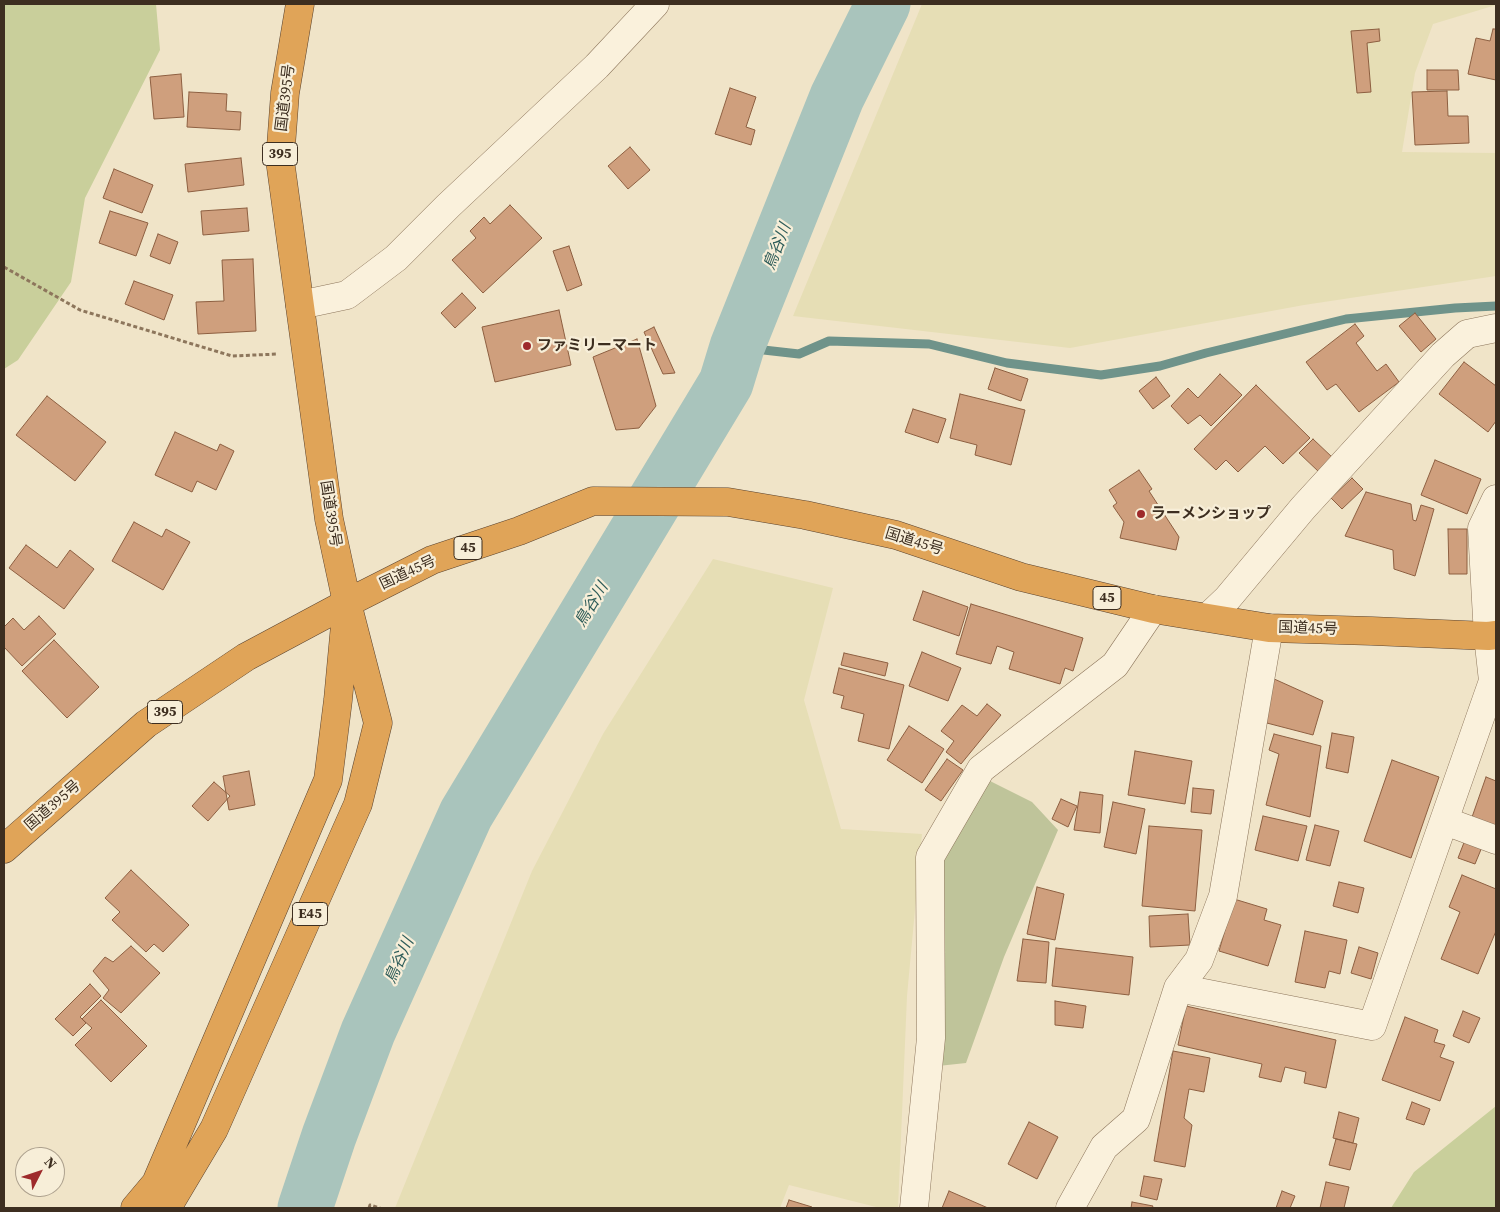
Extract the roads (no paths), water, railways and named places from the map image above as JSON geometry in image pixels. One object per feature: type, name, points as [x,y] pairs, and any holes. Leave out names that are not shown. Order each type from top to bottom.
[{"type":"highway","name":"国道395号","points":[[5,846],[146,724],[246,657],[346,603],[329,519],[280,160],[285,93],[300,4]]},
{"type":"highway","name":"国道45号","points":[[346,603],[432,560],[520,531],[593,501],[728,502],[805,515],[896,535],[1021,577],[1153,609],[1269,628],[1492,636]]},
{"type":"highway","name":"E45","points":[[135,1208],[156,1183],[328,780],[338,700],[346,603]]},
{"type":"highway","name":"E45","points":[[167,1208],[214,1129],[358,804],[378,723],[346,603]]},
{"type":"street","points":[[300,305],[347,295],[396,258],[448,206],[597,66],[655,4]]},
{"type":"street","points":[[1208,617],[1227,599],[1303,508],[1443,355],[1467,334],[1496,328]]},
{"type":"street","points":[[1178,988],[1372,1026],[1493,681],[1492,636],[1482,528],[1496,499]]},
{"type":"street","points":[[914,1208],[931,1038],[930,857],[982,769],[1115,665],[1153,609]]},
{"type":"street","points":[[1070,1208],[1104,1147],[1136,1119],[1178,988],[1199,960],[1223,896],[1269,628]]},
{"type":"street","points":[[1445,821],[1496,840]]},
{"type":"waterway","name":"鳥谷川","points":[[305,1208],[329,1136],[368,1032],[466,814],[726,383],[737,347],[837,97],[883,4]]},
{"type":"waterway","points":[[737,347],[799,354],[829,341],[929,344],[1007,363],[1101,375],[1160,366],[1346,319],[1455,308],[1496,306]]},
{"type":"place","name":"ファミリーマート","points":[[527,346]]},
{"type":"place","name":"ラーメンショップ","points":[[1141,514]]}]
